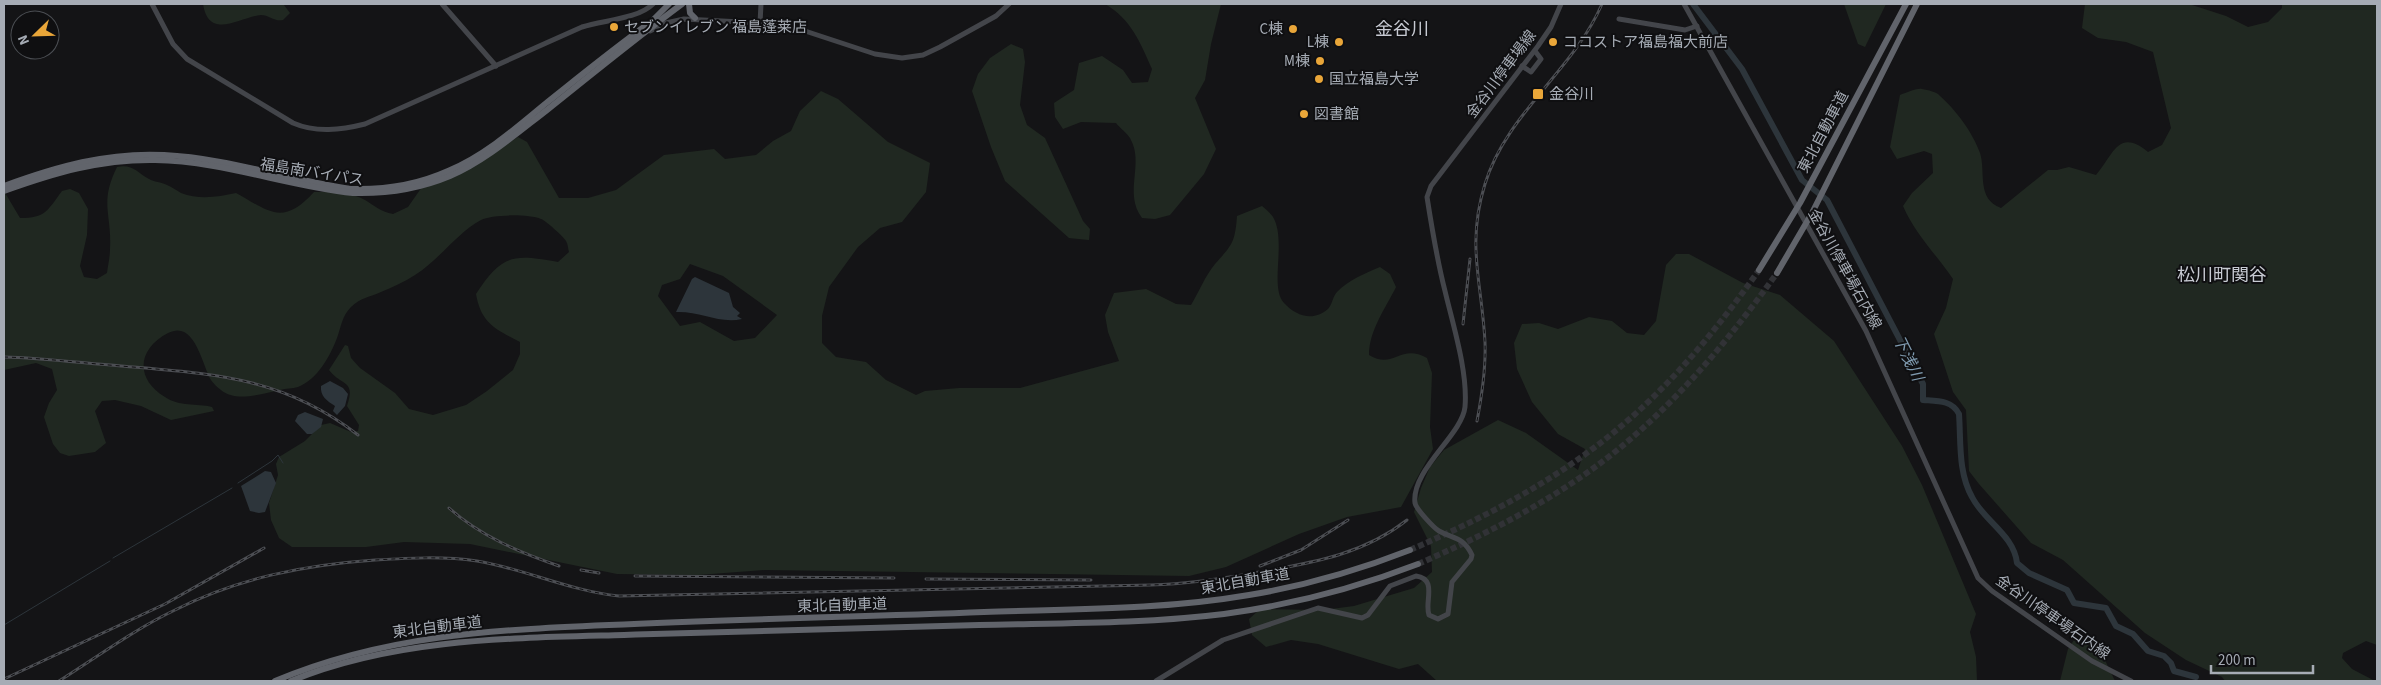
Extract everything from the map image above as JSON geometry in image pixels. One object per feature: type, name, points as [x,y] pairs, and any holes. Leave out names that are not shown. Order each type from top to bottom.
[{"type":"highway","points":[[650,23],[669,4]]},
{"type":"highway","name":"福島南バイパス","points":[[4,191],[76,168],[155,157],[193,158],[351,189],[380,189],[410,184],[448,171],[475,157],[674,4]]},
{"type":"highway","name":"福島南バイパス","points":[[155,157],[333,191],[372,194],[412,189],[450,176],[477,162],[682,4]]},
{"type":"highway","points":[[689,4],[690,13],[695,18]]},
{"type":"highway","name":"東北自動車道","points":[[1759,270],[1800,203],[1906,4]]},
{"type":"highway","name":"東北自動車道","points":[[1777,272],[1812,214],[1917,4]]},
{"type":"highway","name":"福島南バイパス","points":[[4,186],[75,163],[107,157],[144,158]]},
{"type":"highway","name":"東北自動車道","points":[[275,681],[318,664],[358,652],[458,634],[641,624],[1078,609],[1196,602],[1251,595],[1287,587],[1355,569],[1410,550]]},
{"type":"highway","name":"東北自動車道","points":[[291,681],[334,666],[384,654],[498,640],[1070,623],[1200,616],[1250,610],[1323,595],[1418,564]]},
{"type":"street","points":[[152,4],[169,38],[179,53],[274,112],[305,128],[334,130],[365,124],[582,27],[639,14],[653,4]]},
{"type":"street","points":[[442,4],[496,66]]},
{"type":"street","points":[[760,23],[761,4]]},
{"type":"street","points":[[642,34],[672,21],[695,18],[760,23],[799,29],[876,54],[902,58],[923,55],[940,48],[996,16],[1009,4]]},
{"type":"street","name":"金谷川停車場線","points":[[1156,681],[1223,640],[1318,608],[1362,618],[1368,615],[1390,586],[1416,576],[1425,579],[1428,584],[1427,608],[1429,615],[1438,619],[1448,614],[1452,582],[1471,559],[1472,555],[1452,535],[1437,530],[1416,509],[1415,499],[1426,468],[1454,429],[1465,409],[1457,336],[1445,292],[1428,198],[1431,186],[1535,51],[1551,27],[1561,4]]},
{"type":"street","name":"金谷川停車場石内線","points":[[1684,4],[1866,332],[1981,581],[2092,661],[2130,681]]},
{"type":"street","points":[[1619,19],[1685,30],[1697,26]]},
{"type":"street","points":[[1522,66],[1531,72],[1541,59],[1535,51]]},
{"type":"shaded area","points":[[203,4],[276,4],[284,5],[290,13],[283,20],[261,15],[226,24],[218,24],[212,22],[206,15]]},
{"type":"shaded area","points":[[1105,4],[1221,4],[1211,44],[1205,80],[1195,98],[1216,149],[1204,174],[1170,215],[1155,219],[1142,218],[1134,198],[1136,158],[1134,148],[1129,136],[1116,123],[1081,122],[1063,129],[1055,117],[1054,103],[1074,90],[1079,63],[1102,56],[1123,70],[1132,83],[1148,82],[1152,69],[1139,41],[1122,17]]},
{"type":"shaded area","points":[[1844,4],[1886,4],[1865,47],[1858,44]]},
{"type":"shaded area","points":[[2085,4],[2189,4],[2226,16],[2248,27],[2268,22],[2282,8],[2282,4],[2377,4],[2377,645],[2366,641],[2343,653],[2342,658],[2352,669],[2375,681],[2225,681],[2222,677],[2186,660],[2145,633],[2063,560],[2031,543],[1969,471],[1966,410],[1953,392],[1934,334],[1946,308],[1953,279],[1920,235],[1903,206],[1912,193],[1933,173],[1932,154],[1924,151],[1897,159],[1890,147],[1900,95],[1917,89],[1935,92],[1952,108],[1977,145],[1982,160],[1983,184],[1988,198],[1993,204],[2001,208],[2048,170],[2069,167],[2096,175],[2117,147],[2123,143],[2130,142],[2148,152],[2162,145],[2171,128],[2153,52],[2126,42],[2098,38],[2082,28]]},
{"type":"shaded area","points":[[1011,44],[1023,49],[1025,62],[1020,105],[1027,125],[1045,138],[1083,221],[1090,229],[1089,240],[1069,238],[1005,181],[991,147],[972,91],[978,74],[990,58]]},
{"type":"shaded area","points":[[821,91],[838,99],[888,142],[930,163],[926,192],[902,222],[880,228],[858,247],[829,287],[822,316],[822,343],[836,357],[866,362],[886,380],[916,395],[925,391],[959,388],[1020,388],[1119,361],[1108,332],[1105,315],[1114,293],[1146,289],[1176,304],[1191,305],[1208,274],[1232,243],[1237,216],[1262,206],[1273,217],[1277,227],[1279,238],[1278,286],[1280,296],[1289,308],[1299,314],[1311,316],[1322,313],[1328,309],[1336,294],[1346,284],[1380,267],[1390,274],[1396,287],[1375,329],[1369,355],[1385,360],[1403,354],[1418,354],[1427,358],[1432,373],[1430,427],[1433,449],[1401,507],[1347,517],[1299,534],[1226,567],[1189,576],[765,570],[698,575],[617,574],[470,544],[404,542],[366,547],[292,547],[279,538],[271,520],[269,503],[278,475],[276,464],[279,457],[305,441],[321,425],[330,423],[351,432],[358,431],[359,425],[347,406],[349,387],[329,370],[345,345],[348,346],[351,358],[360,368],[395,393],[409,409],[433,415],[466,405],[513,370],[520,354],[520,342],[496,329],[486,319],[481,312],[476,294],[493,271],[510,260],[530,258],[558,262],[569,252],[566,241],[562,236],[541,219],[528,216],[511,215],[481,220],[464,232],[415,275],[354,304],[342,322],[327,359],[312,378],[298,387],[242,397],[227,394],[211,380],[191,338],[185,332],[177,330],[168,333],[150,347],[146,356],[144,364],[148,382],[155,390],[171,400],[182,404],[212,407],[214,411],[171,420],[141,406],[115,400],[102,401],[95,411],[106,443],[95,452],[69,456],[60,453],[53,444],[44,417],[49,403],[57,390],[52,369],[36,363],[4,370],[4,191],[20,218],[41,215],[53,204],[62,191],[70,189],[79,193],[88,209],[87,235],[80,266],[84,277],[97,279],[107,273],[110,237],[107,200],[117,167],[122,166],[134,169],[151,180],[195,197],[222,196],[236,193],[258,206],[276,212],[294,209],[314,192],[327,192],[359,197],[393,214],[408,207],[422,187],[481,161],[518,137],[527,142],[559,198],[588,198],[616,190],[664,155],[714,149],[725,159],[756,155],[773,141],[791,131],[800,111]],"holes":[[[690,264],[723,276],[777,315],[755,338],[734,341],[700,322],[680,326],[658,296],[662,285],[680,279]]]},
{"type":"shaded area","points":[[1676,254],[1689,254],[1743,283],[1780,295],[1834,341],[1902,446],[1922,485],[1976,614],[1970,632],[1976,657],[1977,681],[1437,681],[1418,664],[1399,669],[1318,644],[1291,640],[1266,647],[1252,635],[1249,619],[1260,609],[1323,610],[1354,606],[1414,588],[1432,572],[1431,546],[1414,512],[1430,467],[1444,450],[1498,420],[1526,433],[1578,470],[1585,449],[1558,434],[1532,402],[1517,369],[1514,343],[1522,324],[1539,323],[1558,329],[1589,317],[1612,321],[1627,333],[1644,335],[1656,321],[1666,265]]},
{"type":"shaded area","points":[[695,277],[729,293],[733,307],[740,313],[737,316],[742,319],[725,320],[693,313],[676,312],[692,279]]},
{"type":"shaded area","points":[[330,381],[343,388],[348,394],[345,406],[337,415],[333,411],[335,406],[325,398],[321,390],[321,386]]},
{"type":"shaded area","points":[[305,412],[323,419],[321,427],[312,434],[307,434],[295,421],[298,415]]},
{"type":"shaded area","points":[[265,471],[271,472],[276,483],[265,512],[250,511],[241,486]]},
{"type":"shaded area","points":[[2076,637],[2103,656],[2115,681],[2060,681],[2068,649]]},
{"type":"waterway","name":"下浅川","points":[[1693,4],[1742,69],[1802,180],[1827,200],[1923,384],[1923,400],[1939,401],[1948,404],[1956,409],[1959,414],[1964,477],[1977,506],[2005,536],[2015,553],[2017,563],[2029,573],[2067,590],[2074,603],[2106,608],[2116,626],[2133,634],[2148,651],[2164,656],[2171,663],[2174,671],[2196,677]]},
{"type":"waterway","points":[[238,483],[278,455],[283,463]]},
{"type":"waterway","points":[[113,558],[232,488]]},
{"type":"waterway","points":[[4,625],[110,561]]},
{"type":"tunnel","points":[[1410,550],[1465,525],[1545,481],[1619,428],[1639,411],[1694,354],[1759,270]]},
{"type":"tunnel","points":[[1418,564],[1500,525],[1553,495],[1604,461],[1648,423],[1688,383],[1726,340],[1777,273]]},
{"type":"railway","points":[[1477,421],[1483,382],[1485,342],[1476,245],[1479,206],[1485,184],[1495,159],[1508,136],[1574,51],[1590,28],[1602,4]]},
{"type":"railway","points":[[1463,324],[1470,259]]},
{"type":"railway","points":[[4,357],[48,359],[186,372],[245,381],[274,389],[302,400],[330,415],[358,435]]},
{"type":"railway","points":[[449,508],[487,535],[529,555],[559,566]]},
{"type":"railway","points":[[1260,566],[1301,550],[1348,520]]},
{"type":"railway","points":[[59,681],[145,626],[199,599],[247,581],[323,565],[388,559],[452,558],[513,569],[583,590],[619,596],[1151,585],[1222,578],[1322,560],[1374,541],[1407,520]]},
{"type":"railway","points":[[4,679],[165,604],[264,548]]},
{"type":"railway","points":[[581,570],[599,573]]},
{"type":"railway","points":[[635,576],[894,578]]},
{"type":"railway","points":[[926,579],[1091,580]]},
{"type":"place","name":"セブンイレブン 福島蓬莱店","points":[[614,27]]},
{"type":"place","name":"C棟","points":[[1293,29]]},
{"type":"place","name":"L棟","points":[[1339,42]]},
{"type":"place","name":"ココストア福島福大前店","points":[[1553,42]]},
{"type":"place","name":"M棟","points":[[1320,61]]},
{"type":"place","name":"国立福島大学","points":[[1319,79]]},
{"type":"place","name":"金谷川","points":[[1538,94]]},
{"type":"place","name":"図書館","points":[[1304,114]]},
{"type":"district","name":"金谷川","points":[[1402,29]]},
{"type":"district","name":"松川町関谷","points":[[2222,275]]}]
